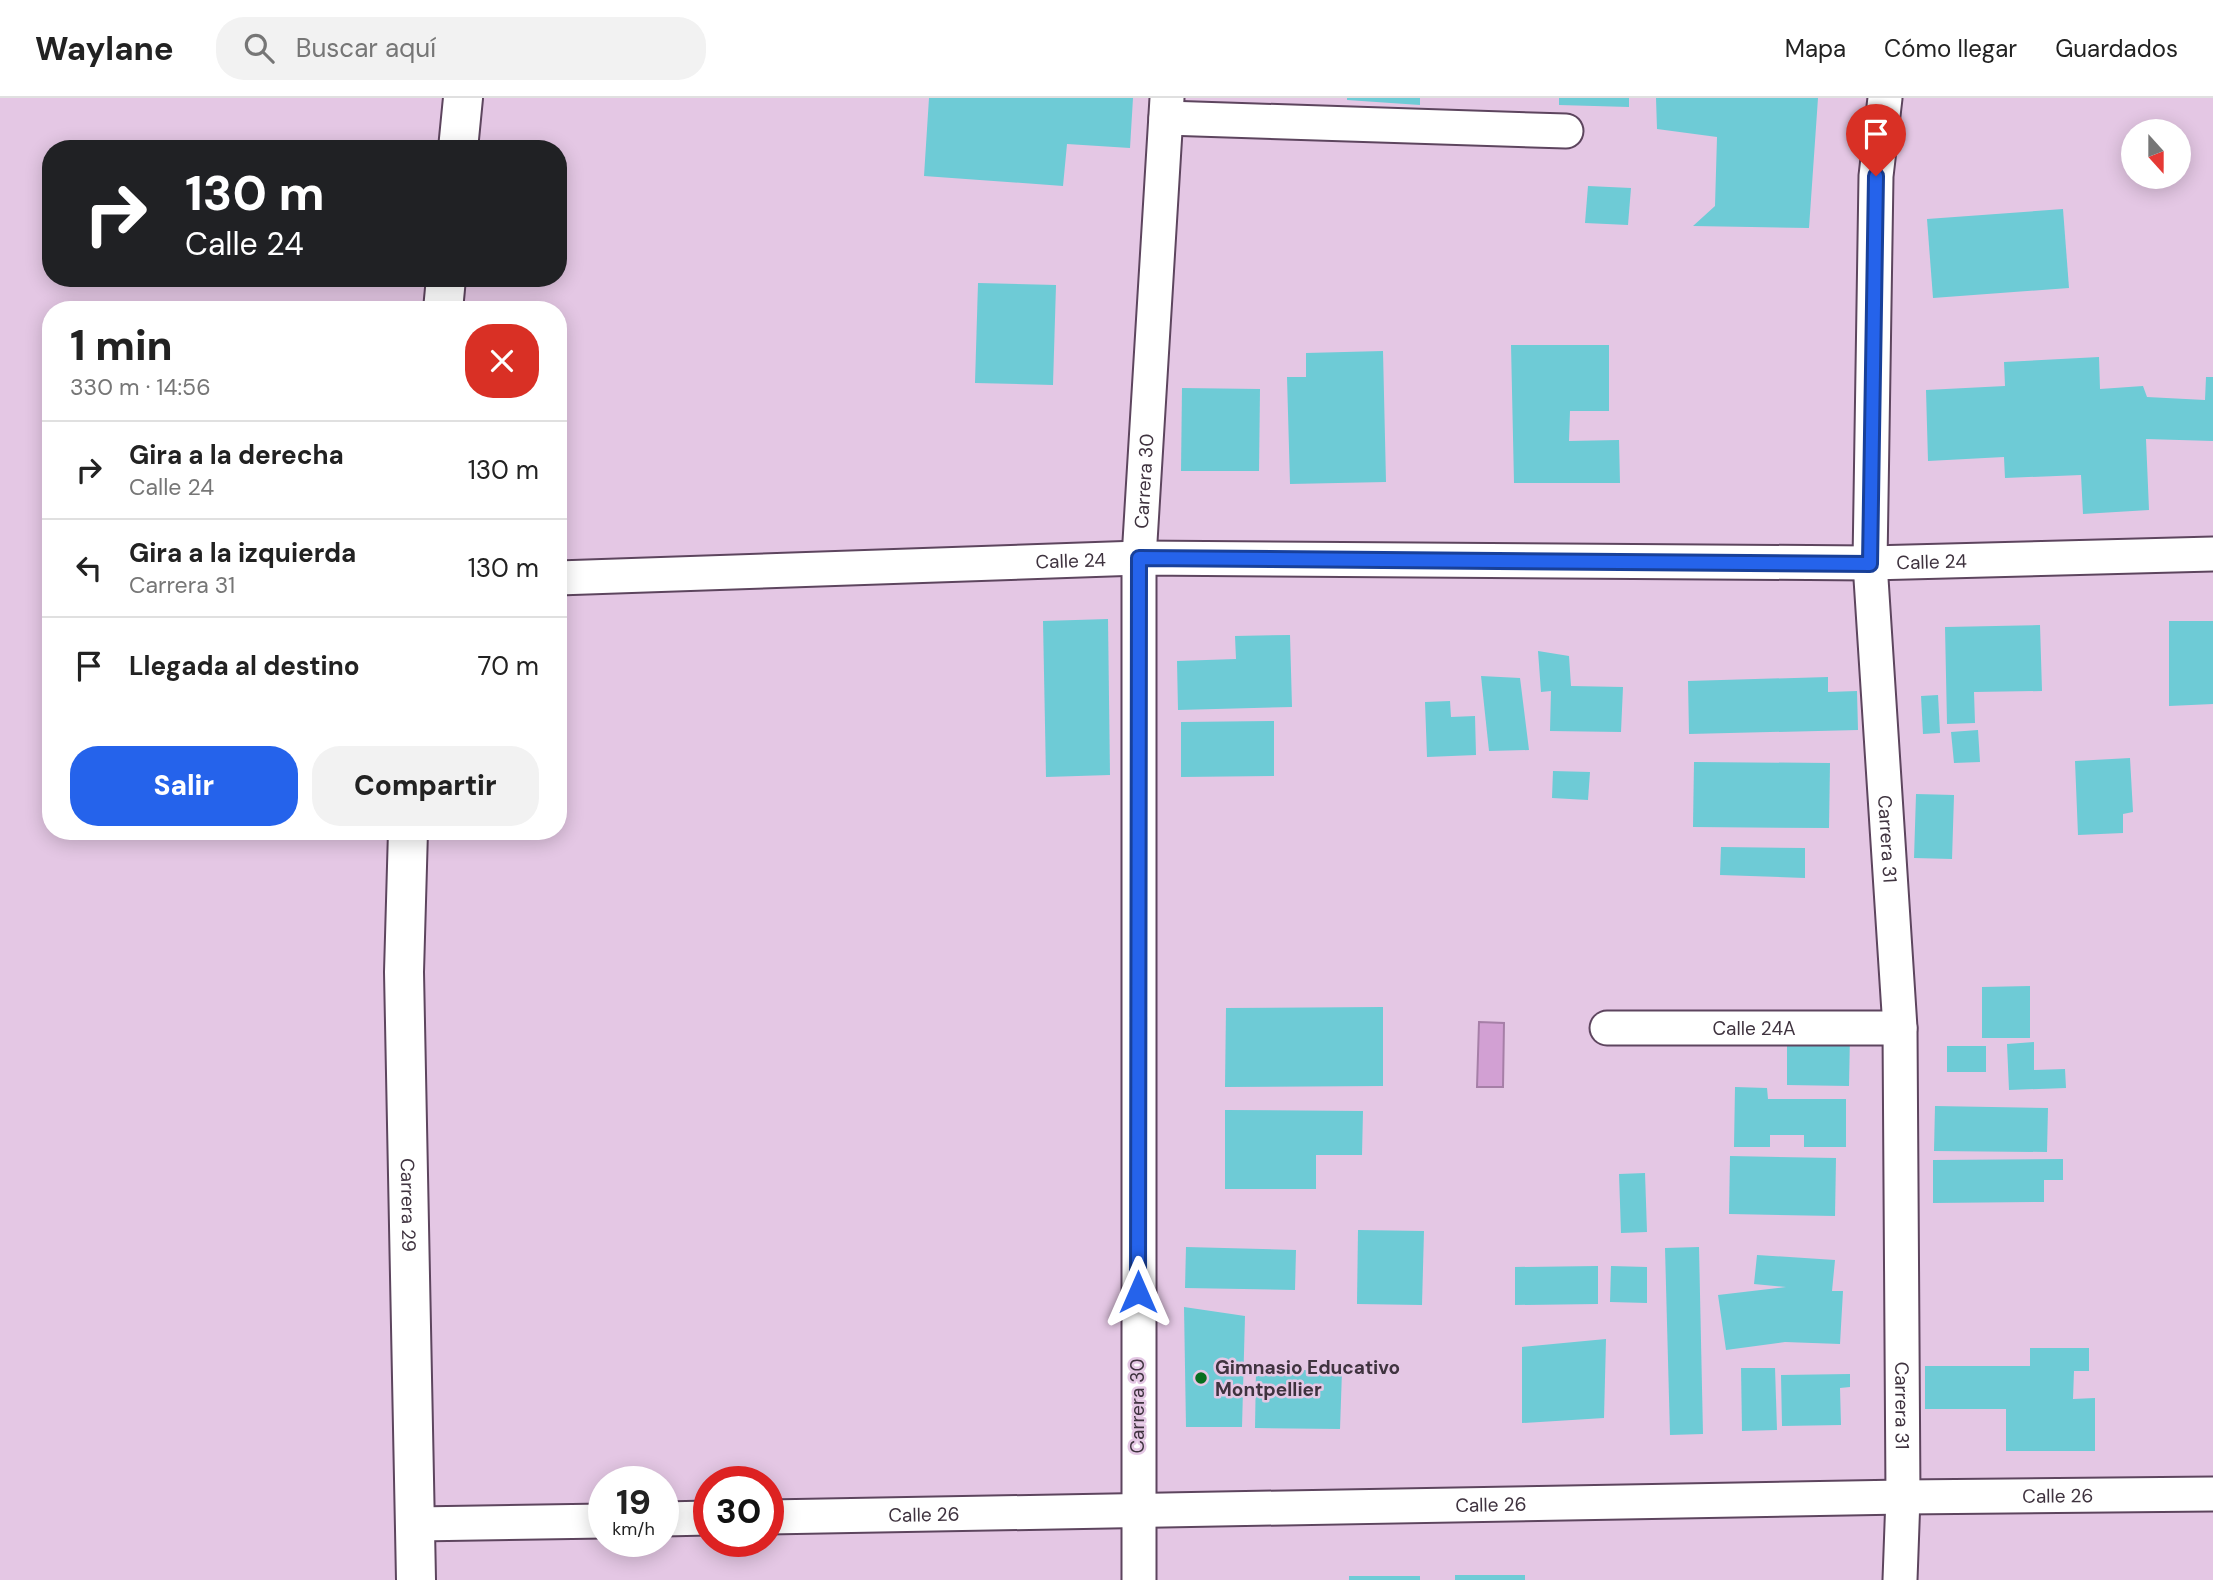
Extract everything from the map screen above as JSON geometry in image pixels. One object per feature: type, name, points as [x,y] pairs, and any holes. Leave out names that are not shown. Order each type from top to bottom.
[{"type":"street","points":[[459,140],[463,98]]},
{"type":"street","name":"Carrera 31","points":[[1885,98],[1876,176],[1870,564],[1900,1028],[1903,1497],[1900,1580]]},
{"type":"street","points":[[1167,108],[1566,131]]},
{"type":"street","name":"Carrera 30","points":[[1139,1580],[1139,558],[1167,108]]},
{"type":"street","name":"Calle 24","points":[[567,578],[1139,558],[1870,564],[2213,554]]},
{"type":"street","name":"Carrera 29","points":[[408,840],[404,972],[416,1580]]},
{"type":"street","name":"Calle 24A","points":[[1607,1028],[1900,1028]]},
{"type":"street","name":"Calle 26","points":[[784,1517],[2213,1494]]},
{"type":"street","points":[[416,1524],[588,1521]]},
{"type":"shaded area","points":[[1479,1022],[1504,1023],[1503,1087],[1477,1087]]},
{"type":"building","points":[[929,98],[1133,98],[1130,148],[1067,144],[1063,186],[924,176]]},
{"type":"building","points":[[1420,98],[1420,105],[1347,100]]},
{"type":"building","points":[[1559,98],[1629,98],[1629,107],[1559,105]]},
{"type":"building","points":[[1656,98],[1818,98],[1809,228],[1693,226],[1715,206],[1717,137],[1657,129]]},
{"type":"building","points":[[1588,186],[1631,188],[1628,225],[1585,223]]},
{"type":"building","points":[[2063,209],[2069,288],[1933,298],[1927,219]]},
{"type":"building","points":[[978,283],[1056,285],[1053,385],[975,383]]},
{"type":"building","points":[[1511,345],[1609,345],[1609,411],[1570,411],[1569,441],[1619,440],[1620,483],[1514,483]]},
{"type":"building","points":[[1383,351],[1386,482],[1290,484],[1287,377],[1306,377],[1306,353]]},
{"type":"building","points":[[2099,357],[2100,389],[2143,386],[2147,397],[2205,400],[2206,377],[2213,377],[2213,441],[2146,439],[2149,510],[2083,514],[2081,475],[2005,478],[2004,457],[1928,461],[1926,390],[2005,386],[2004,362]]},
{"type":"building","points":[[1182,388],[1260,389],[1259,471],[1181,471]]},
{"type":"building","points":[[1108,619],[1110,775],[1046,777],[1043,621]]},
{"type":"building","points":[[2169,621],[2213,621],[2213,704],[2169,706]]},
{"type":"building","points":[[2040,625],[2042,691],[1974,692],[1975,723],[1947,724],[1945,627]]},
{"type":"building","points":[[1290,635],[1292,707],[1178,710],[1177,661],[1236,659],[1235,636]]},
{"type":"building","points":[[1538,651],[1569,656],[1571,686],[1623,687],[1621,732],[1550,731],[1551,691],[1541,692]]},
{"type":"building","points":[[1481,676],[1520,678],[1529,750],[1489,751]]},
{"type":"building","points":[[1828,677],[1828,692],[1857,691],[1858,730],[1689,734],[1688,681]]},
{"type":"building","points":[[1938,695],[1940,733],[1923,734],[1921,696]]},
{"type":"building","points":[[1450,701],[1451,717],[1475,716],[1476,755],[1427,757],[1425,702]]},
{"type":"building","points":[[1274,721],[1274,776],[1181,777],[1181,722]]},
{"type":"building","points":[[1978,730],[1980,762],[1954,763],[1951,732]]},
{"type":"building","points":[[2130,758],[2133,812],[2123,814],[2123,833],[2078,835],[2075,761]]},
{"type":"building","points":[[1694,762],[1830,763],[1829,828],[1693,827]]},
{"type":"building","points":[[1553,771],[1590,772],[1588,800],[1552,798]]},
{"type":"building","points":[[1916,794],[1954,795],[1952,859],[1914,858]]},
{"type":"building","points":[[1721,847],[1805,848],[1805,878],[1720,875]]},
{"type":"building","points":[[2030,986],[2030,1038],[1982,1038],[1982,987]]},
{"type":"building","points":[[1383,1007],[1383,1086],[1225,1087],[1226,1008]]},
{"type":"building","points":[[1787,1035],[1850,1035],[1849,1086],[1787,1085]]},
{"type":"building","points":[[2034,1042],[2034,1070],[2065,1069],[2066,1088],[2009,1090],[2007,1044]]},
{"type":"building","points":[[1947,1046],[1986,1046],[1986,1072],[1947,1072]]},
{"type":"building","points":[[1735,1087],[1767,1088],[1768,1099],[1846,1099],[1846,1147],[1804,1147],[1804,1135],[1770,1135],[1770,1147],[1734,1147]]},
{"type":"building","points":[[1935,1106],[2048,1108],[2047,1152],[1934,1151]]},
{"type":"building","points":[[1225,1110],[1363,1111],[1362,1155],[1316,1155],[1316,1189],[1225,1189]]},
{"type":"building","points":[[1730,1156],[1836,1158],[1835,1216],[1729,1214]]},
{"type":"building","points":[[2063,1159],[2063,1180],[2044,1180],[2044,1202],[1933,1203],[1933,1160]]},
{"type":"building","points":[[1645,1173],[1647,1232],[1621,1233],[1619,1174]]},
{"type":"building","points":[[1358,1230],[1424,1231],[1422,1305],[1357,1304]]},
{"type":"building","points":[[1186,1247],[1296,1250],[1295,1290],[1185,1288]]},
{"type":"building","points":[[1699,1247],[1703,1434],[1670,1435],[1665,1248]]},
{"type":"building","points":[[1757,1255],[1835,1260],[1832,1291],[1843,1291],[1840,1344],[1785,1342],[1726,1350],[1718,1295],[1786,1287],[1754,1284]]},
{"type":"building","points":[[1598,1266],[1598,1304],[1515,1305],[1515,1267]]},
{"type":"building","points":[[1611,1266],[1647,1267],[1647,1303],[1610,1302]]},
{"type":"building","points":[[1184,1307],[1245,1316],[1242,1427],[1186,1427]]},
{"type":"building","points":[[1606,1339],[1604,1418],[1522,1423],[1522,1347]]},
{"type":"building","points":[[2030,1348],[2089,1348],[2089,1371],[2074,1371],[2073,1399],[2095,1398],[2095,1451],[2006,1451],[2006,1409],[1925,1409],[1925,1366],[2030,1366]]},
{"type":"building","points":[[1741,1368],[1775,1368],[1777,1430],[1742,1431]]},
{"type":"building","points":[[1256,1369],[1342,1371],[1340,1429],[1255,1428]]},
{"type":"building","points":[[1850,1374],[1850,1387],[1840,1388],[1841,1425],[1782,1426],[1781,1375]]},
{"type":"building","points":[[1455,1575],[1525,1575],[1525,1580],[1455,1580]]},
{"type":"building","points":[[1349,1576],[1420,1576],[1420,1580],[1349,1580]]},
{"type":"place","name":"Gimnasio Educativo Montpellier","points":[[1201,1378]]},
{"type":"route","points":[[1138,1292],[1139,558],[1870,564],[1876,176]]}]
